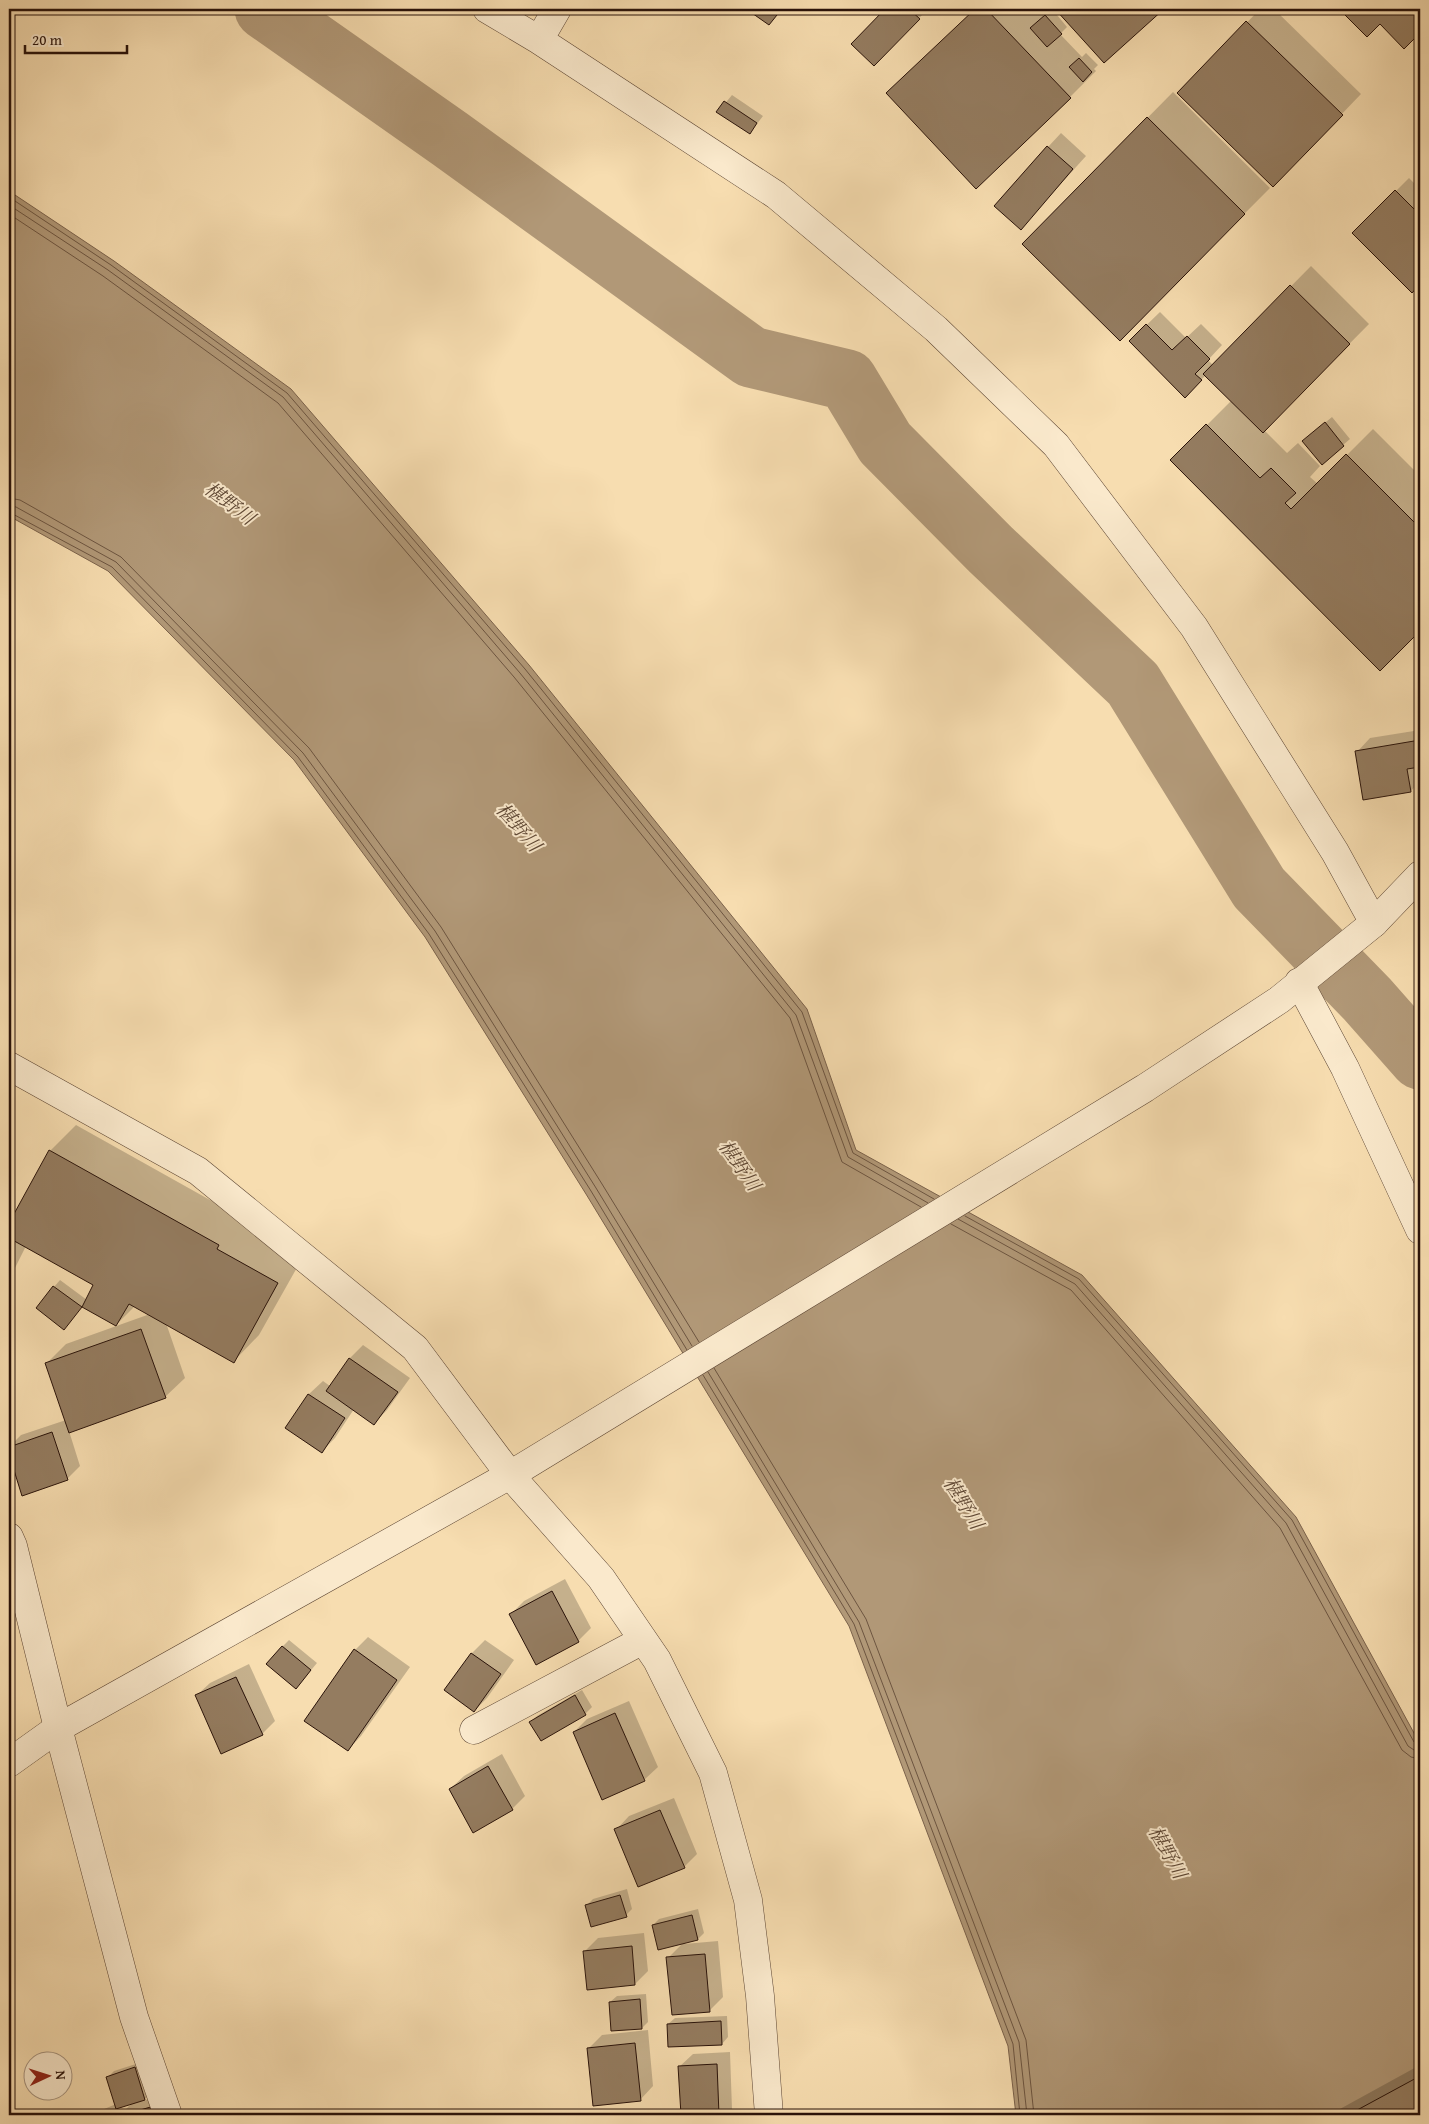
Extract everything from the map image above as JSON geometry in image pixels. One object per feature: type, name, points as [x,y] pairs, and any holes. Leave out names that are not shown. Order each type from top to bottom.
[{"type":"street","points":[[487,9],[539,40],[776,195],[936,329],[1056,445],[1194,627],[1335,852],[1374,923]]},
{"type":"street","points":[[539,40],[557,9]]},
{"type":"street","points":[[9,1763],[58,1728],[510,1475],[1145,1088],[1278,1000],[1374,923],[1420,875]]},
{"type":"street","points":[[1299,982],[1345,1068],[1420,1230]]},
{"type":"street","points":[[9,1066],[198,1171],[415,1348],[510,1475],[601,1578],[657,1660],[713,1772],[748,1900],[760,1996],[769,2115]]},
{"type":"street","points":[[9,1537],[14,1546],[58,1728],[134,2017],[168,2115]]},
{"type":"street","points":[[474,1730],[643,1640]]},
{"type":"water","name":"椹野川","points":[[9,191],[114,261],[291,389],[529,665],[807,1009],[856,1150],[1082,1275],[1296,1517],[1420,1744],[1420,2115],[1016,2115],[1008,2046],[849,1626],[586,1194],[425,937],[294,760],[108,571],[9,516]]},
{"type":"building","points":[[751,9],[769,9],[777,15],[769,25],[749,11]]},
{"type":"building","points":[[885,9],[909,9],[920,19],[874,66],[851,44]]},
{"type":"building","points":[[975,9],[986,9],[1071,98],[976,189],[886,93]]},
{"type":"building","points":[[1055,9],[1164,9],[1104,63]]},
{"type":"building","points":[[1339,9],[1420,9],[1420,33],[1404,49],[1380,24],[1367,37]]},
{"type":"building","points":[[1045,15],[1062,34],[1047,47],[1030,28]]},
{"type":"building","points":[[1246,21],[1343,115],[1273,187],[1177,93]]},
{"type":"building","points":[[1079,58],[1092,72],[1083,82],[1069,67]]},
{"type":"building","points":[[724,101],[757,123],[750,134],[716,112]]},
{"type":"building","points":[[1147,117],[1245,214],[1120,341],[1022,244]]},
{"type":"building","points":[[1047,146],[1073,169],[1021,230],[994,206]]},
{"type":"building","points":[[1395,190],[1420,215],[1420,284],[1412,293],[1352,233]]},
{"type":"building","points":[[1290,285],[1350,344],[1263,433],[1203,374]]},
{"type":"building","points":[[1146,324],[1172,350],[1187,336],[1210,359],[1195,374],[1202,380],[1185,398],[1129,341]]},
{"type":"building","points":[[1325,422],[1344,446],[1322,465],[1302,441]]},
{"type":"building","points":[[1206,424],[1260,478],[1271,468],[1296,493],[1285,503],[1291,509],[1346,454],[1420,528],[1420,631],[1380,671],[1170,460]]},
{"type":"building","points":[[1420,740],[1420,767],[1407,769],[1411,792],[1363,800],[1355,751]]},
{"type":"building","points":[[49,1150],[219,1245],[217,1249],[278,1283],[234,1363],[129,1304],[116,1326],[82,1307],[93,1285],[9,1238],[9,1223]]},
{"type":"building","points":[[9,1255],[14,1258],[9,1269]]},
{"type":"building","points":[[53,1286],[82,1307],[64,1330],[36,1308]]},
{"type":"building","points":[[141,1329],[166,1398],[69,1433],[45,1363]]},
{"type":"building","points":[[349,1358],[398,1392],[374,1425],[326,1391]]},
{"type":"building","points":[[308,1394],[345,1418],[322,1453],[285,1428]]},
{"type":"building","points":[[52,1432],[68,1480],[22,1496],[9,1454],[9,1447]]},
{"type":"building","points":[[552,1591],[579,1642],[536,1665],[509,1614]]},
{"type":"building","points":[[282,1646],[311,1670],[296,1689],[266,1664]]},
{"type":"building","points":[[354,1649],[397,1680],[348,1751],[304,1721]]},
{"type":"building","points":[[471,1653],[501,1674],[474,1712],[444,1690]]},
{"type":"building","points":[[236,1677],[263,1735],[221,1754],[195,1695]]},
{"type":"building","points":[[575,1695],[586,1715],[541,1741],[529,1722]]},
{"type":"building","points":[[615,1713],[645,1781],[602,1800],[573,1732]]},
{"type":"building","points":[[488,1766],[513,1810],[473,1833],[449,1789]]},
{"type":"building","points":[[660,1810],[685,1868],[638,1887],[614,1829]]},
{"type":"building","points":[[620,1895],[627,1917],[591,1927],[585,1905]]},
{"type":"building","points":[[692,1915],[698,1940],[658,1950],[652,1925]]},
{"type":"building","points":[[632,1946],[635,1985],[587,1990],[583,1951]]},
{"type":"building","points":[[705,1954],[710,2012],[672,2015],[666,1957]]},
{"type":"building","points":[[640,1999],[642,2029],[611,2031],[609,2002]]},
{"type":"building","points":[[721,2021],[722,2045],[668,2047],[667,2024]]},
{"type":"building","points":[[635,2043],[641,2101],[593,2106],[587,2048]]},
{"type":"building","points":[[717,2064],[719,2115],[681,2115],[678,2066]]},
{"type":"building","points":[[135,2067],[145,2100],[116,2109],[106,2077]]},
{"type":"building","points":[[1420,2076],[1420,2115],[1348,2115]]},
{"type":"building","points":[[154,2106],[157,2115],[123,2115]]},
{"type":"waterway","points":[[265,9],[450,139],[751,357],[847,380],[885,443],[990,549],[1133,684],[1259,888],[1367,999],[1420,1059]]}]
